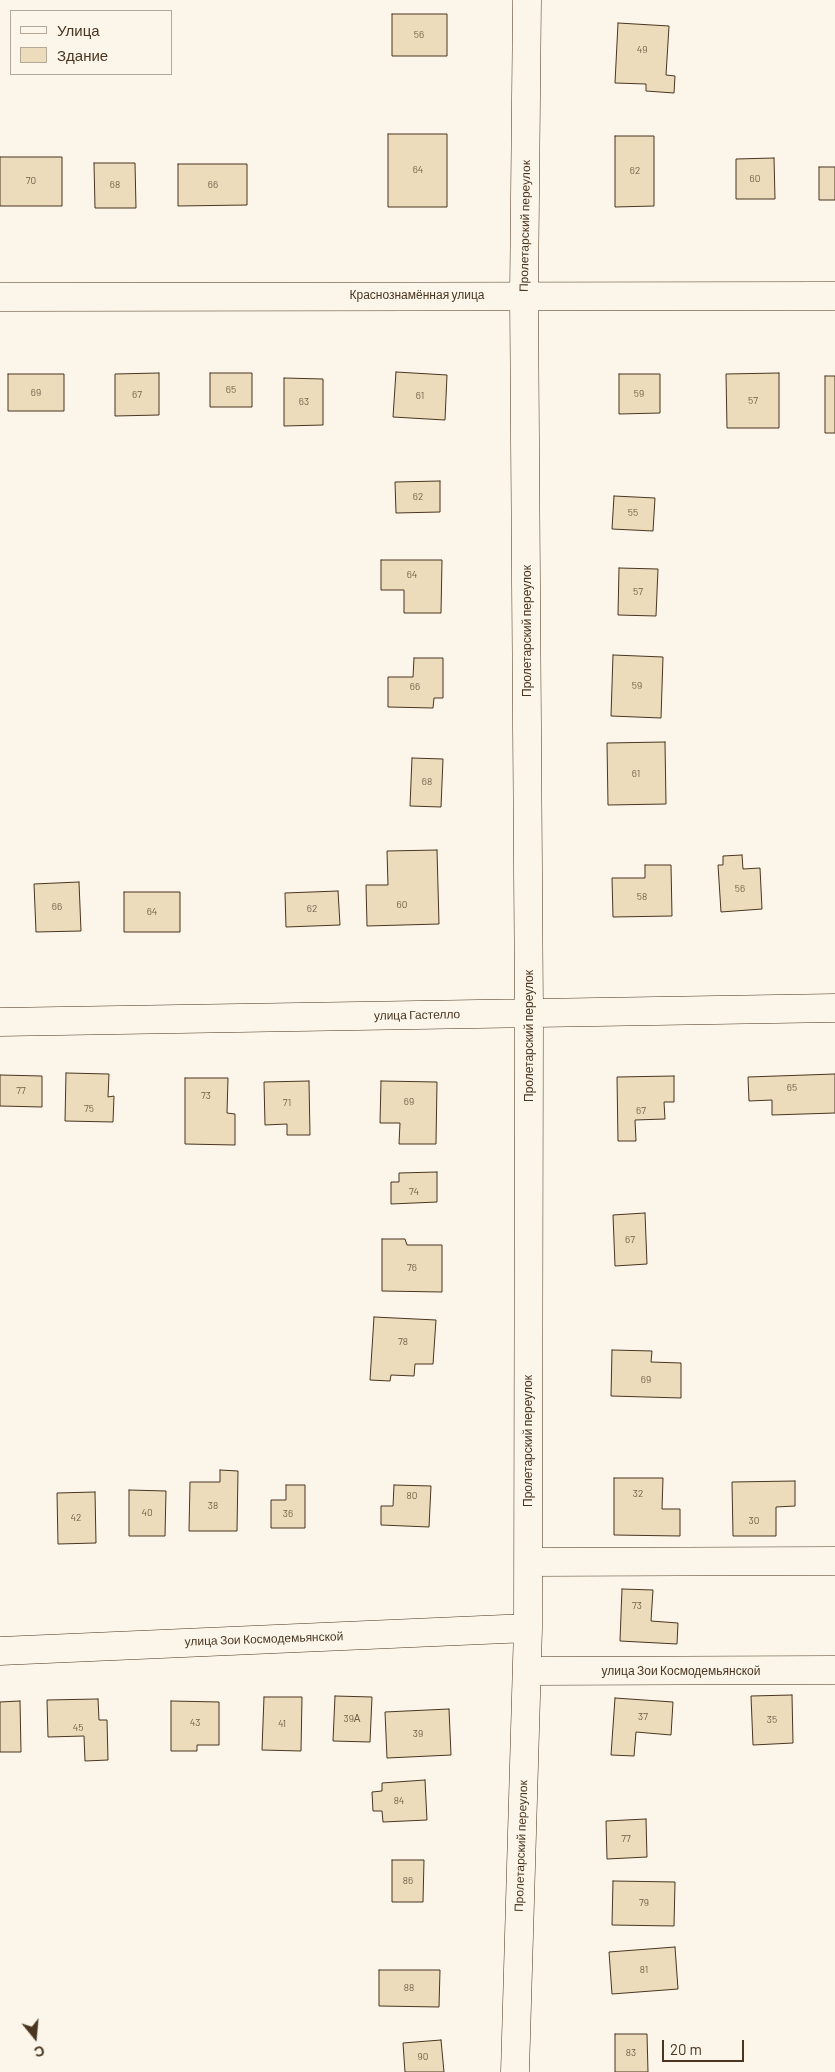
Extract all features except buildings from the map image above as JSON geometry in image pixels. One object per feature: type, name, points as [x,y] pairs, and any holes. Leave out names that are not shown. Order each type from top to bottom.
[{"type":"street","name":"Пролетарский переулок","points":[[515,2072],[528,1628],[529,1013],[524,295],[527,0]]},
{"type":"street","name":"Краснознамённая улица","points":[[0,297],[835,296]]},
{"type":"street","name":"улица Гастелло","points":[[0,1022],[835,1008]]},
{"type":"street","points":[[528,1562],[835,1562]]},
{"type":"street","name":"улица Зои Космодемьянской","points":[[0,1651],[528,1628]]},
{"type":"street","name":"улица Зои Космодемьянской","points":[[526,1671],[835,1670]]}]
